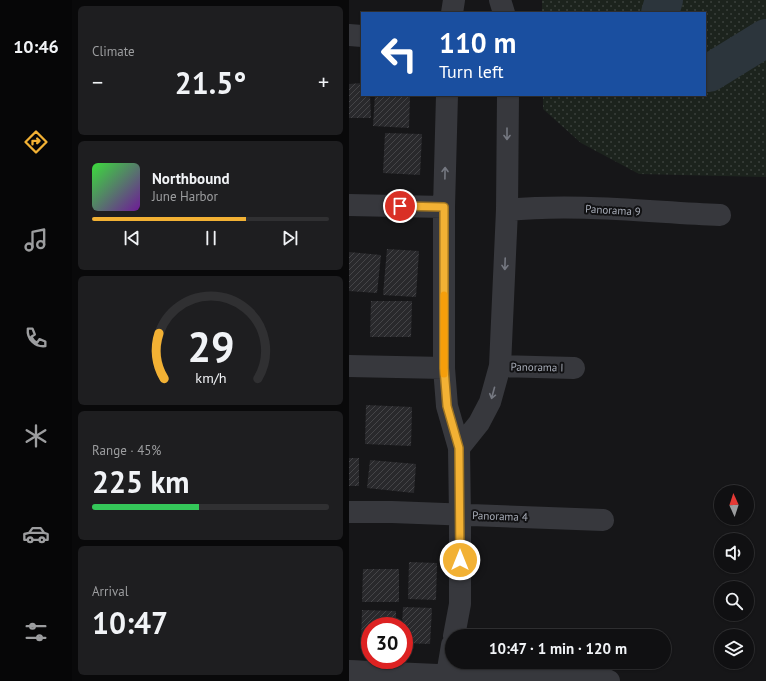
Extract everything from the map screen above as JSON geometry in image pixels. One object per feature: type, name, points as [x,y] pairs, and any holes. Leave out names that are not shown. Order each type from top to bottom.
[{"type":"street","points":[[452,12],[454,0]]},
{"type":"street","points":[[500,0],[504,12]]},
{"type":"street","points":[[349,35],[361,36]]},
{"type":"street","points":[[447,96],[444,207],[444,368],[447,406],[459,448],[459,604],[455,629]]},
{"type":"street","points":[[459,448],[479,423],[490,402],[500,366],[507,210],[508,96]]},
{"type":"street","points":[[349,205],[444,207]]},
{"type":"street","name":"Panorama 9","points":[[507,210],[536,207],[579,208],[719,215]]},
{"type":"street","points":[[349,366],[444,368]]},
{"type":"street","name":"Panorama I","points":[[500,366],[574,368]]},
{"type":"street","name":"Panorama 4","points":[[349,512],[392,512],[603,520]]},
{"type":"street","points":[[349,670],[446,678],[593,676],[609,681]]},
{"type":"shaded area","points":[[542,0],[766,0],[766,177],[639,174],[581,143],[543,109],[543,96],[706,96],[706,12],[542,12]]},
{"type":"building","points":[[361,83],[361,96],[370,96],[371,118],[349,118],[349,84]]},
{"type":"building","points":[[375,96],[410,96],[409,128],[373,126]]},
{"type":"building","points":[[385,133],[422,134],[420,175],[383,173]]},
{"type":"building","points":[[387,249],[419,251],[416,297],[383,295]]},
{"type":"building","points":[[349,252],[381,255],[377,293],[349,291]]},
{"type":"building","points":[[371,301],[412,301],[411,337],[370,337]]},
{"type":"building","points":[[366,405],[412,407],[411,446],[365,444]]},
{"type":"building","points":[[349,458],[359,458],[359,486],[349,486]]},
{"type":"building","points":[[370,460],[416,464],[414,493],[367,488]]},
{"type":"building","points":[[409,562],[437,563],[436,600],[408,599]]},
{"type":"building","points":[[363,569],[399,569],[399,602],[362,602]]},
{"type":"building","points":[[403,607],[432,608],[430,644],[413,643],[413,617],[402,617]]},
{"type":"building","points":[[362,610],[396,611],[396,617],[362,617]]},
{"type":"waterway","points":[[660,12],[664,0]]},
{"type":"waterway","points":[[706,72],[709,73],[766,38]]},
{"type":"slow traffic","points":[[444,295],[444,374]]},
{"type":"route","points":[[400,206],[444,207],[444,368],[447,406],[459,448],[460,560]]}]
